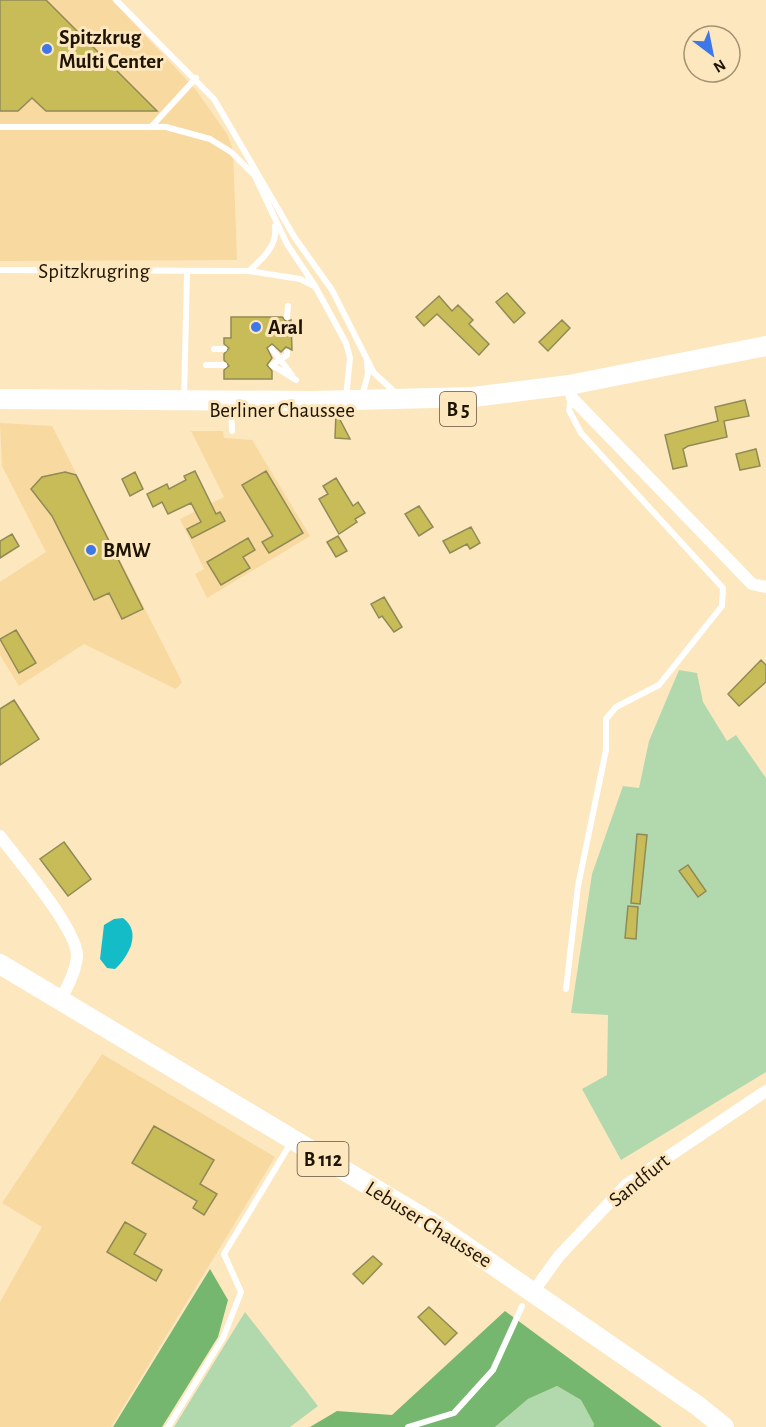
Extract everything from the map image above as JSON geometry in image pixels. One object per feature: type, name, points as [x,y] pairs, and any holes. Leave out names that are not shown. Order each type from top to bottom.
[{"type":"main road","name":"Berliner Chaussee","points":[[353,403],[474,409],[766,346]]},
{"type":"main road","name":"Berliner Chaussee","points":[[0,408],[353,403],[567,390]]},
{"type":"main road","name":"Berliner Chaussee","points":[[0,399],[184,405]]},
{"type":"main road","name":"Lebuser Chaussee","points":[[0,964],[432,1223],[527,1299],[698,1406],[724,1427]]},
{"type":"street","points":[[567,390],[752,584],[766,587]]},
{"type":"street","points":[[0,836],[72,935],[77,955],[73,972],[61,1000]]},
{"type":"street","name":"Sandfurt","points":[[527,1299],[559,1256],[626,1185],[766,1091]]},
{"type":"lane","points":[[116,0],[196,78],[237,134],[295,238],[332,290],[366,358],[381,382],[409,399]]},
{"type":"lane","points":[[151,127],[196,78]]},
{"type":"lane","points":[[0,127],[151,127],[189,131],[210,139],[231,152],[272,197]]},
{"type":"lane","points":[[237,134],[274,220],[315,286],[346,343],[350,358],[353,403]]},
{"type":"lane","points":[[249,271],[269,251],[276,234],[274,220]]},
{"type":"lane","name":"Spitzkrugring","points":[[0,270],[249,271],[300,279],[315,286]]},
{"type":"lane","points":[[184,405],[187,272]]},
{"type":"lane","points":[[287,317],[288,306]]},
{"type":"lane","points":[[214,349],[224,349]]},
{"type":"lane","points":[[272,349],[280,359],[296,380],[272,364],[280,359],[287,355],[287,352]]},
{"type":"lane","points":[[353,403],[368,374],[366,358]]},
{"type":"lane","points":[[206,365],[224,365]]},
{"type":"lane","points":[[566,989],[578,886],[606,750],[606,719],[616,707],[659,685],[722,606],[723,588],[581,433],[570,410],[567,390]]},
{"type":"lane","points":[[231,405],[232,432]]},
{"type":"lane","points":[[168,1427],[223,1338],[241,1292],[224,1254],[292,1141]]},
{"type":"lane","points":[[408,1427],[454,1413],[493,1370],[527,1299]]},
{"type":"shaded area","points":[[0,0],[112,0],[196,90],[227,134],[233,150],[237,260],[0,261]]},
{"type":"shaded area","points":[[0,423],[52,426],[182,682],[176,689],[84,644],[19,686],[0,655],[0,582],[46,552],[2,466]]},
{"type":"shaded area","points":[[191,431],[223,431],[224,438],[252,440],[310,536],[207,598],[195,574],[204,569],[180,519],[224,497]]},
{"type":"shaded area","points":[[102,1054],[275,1157],[111,1427],[0,1427],[0,1302],[42,1227],[2,1203]]},
{"type":"green space","points":[[679,670],[697,673],[703,702],[727,741],[736,735],[766,778],[766,1072],[621,1160],[582,1089],[607,1075],[608,1015],[571,1013],[592,874],[623,786],[639,788],[649,741]]},
{"type":"green space","points":[[210,1269],[228,1300],[218,1337],[162,1427],[113,1427]]},
{"type":"green space","points":[[505,1311],[662,1427],[593,1427],[594,1424],[581,1400],[557,1386],[528,1399],[495,1427],[310,1427],[337,1411],[392,1415]]},
{"type":"green space","points":[[245,1312],[318,1406],[290,1427],[174,1427]]},
{"type":"green space","points":[[557,1386],[581,1400],[594,1424],[593,1427],[495,1427],[528,1399]]},
{"type":"water","points":[[123,918],[132,930],[133,937],[129,951],[115,969],[107,968],[100,959],[104,925],[114,919]]},
{"type":"building","name":"Spitzkrug Multi Center","points":[[0,0],[46,0],[157,111],[46,111],[32,98],[18,111],[0,111]]},
{"type":"building","points":[[507,293],[525,313],[514,323],[496,302]]},
{"type":"building","points":[[439,296],[452,311],[458,305],[473,320],[469,324],[489,344],[479,355],[437,314],[424,326],[416,317]]},
{"type":"building","points":[[231,317],[282,317],[287,322],[291,320],[292,350],[286,347],[281,352],[272,344],[267,348],[272,358],[267,365],[272,371],[272,379],[224,379],[224,370],[229,366],[224,360],[224,354],[229,348],[224,344],[224,338],[231,338]]},
{"type":"building","points":[[562,320],[570,328],[548,351],[539,342]]},
{"type":"building","points":[[745,400],[749,416],[724,421],[727,437],[683,449],[687,466],[673,469],[665,435],[718,421],[715,407]]},
{"type":"building","points":[[336,412],[350,439],[335,438]]},
{"type":"building","points":[[756,449],[760,466],[740,470],[736,454]]},
{"type":"building","points":[[195,471],[216,514],[220,512],[225,521],[192,538],[187,529],[201,522],[191,503],[168,514],[162,502],[153,507],[147,494],[167,484],[169,489],[186,480],[184,476]]},
{"type":"building","points":[[266,471],[303,533],[269,553],[262,542],[273,536],[242,485]]},
{"type":"building","name":"BMW","points":[[65,472],[76,475],[143,609],[122,619],[109,593],[94,600],[52,516],[31,489],[42,477]]},
{"type":"building","points":[[135,472],[143,489],[130,496],[122,479]]},
{"type":"building","points":[[336,478],[353,506],[358,502],[365,513],[355,519],[357,522],[339,534],[319,499],[328,494],[323,486]]},
{"type":"building","points":[[419,506],[433,527],[419,536],[405,514]]},
{"type":"building","points":[[471,527],[480,543],[470,549],[467,544],[450,553],[443,541]]},
{"type":"building","points":[[12,534],[19,546],[0,558],[0,541]]},
{"type":"building","points":[[338,536],[347,551],[336,557],[327,542]]},
{"type":"building","points":[[248,538],[255,550],[243,557],[250,568],[221,585],[207,562]]},
{"type":"building","points":[[384,597],[402,627],[394,632],[382,616],[379,618],[371,604]]},
{"type":"building","points":[[16,630],[36,663],[19,673],[0,639]]},
{"type":"building","points":[[761,660],[766,665],[766,682],[739,706],[728,694]]},
{"type":"building","points":[[14,700],[39,739],[0,765],[0,709]]},
{"type":"building","points":[[637,834],[647,835],[640,904],[631,903]]},
{"type":"building","points":[[64,842],[91,879],[68,896],[40,859]]},
{"type":"building","points":[[688,865],[706,891],[698,897],[679,871]]},
{"type":"building","points":[[628,906],[638,907],[636,939],[625,938]]},
{"type":"building","points":[[154,1126],[214,1160],[200,1184],[217,1194],[204,1215],[193,1208],[197,1201],[132,1163]]},
{"type":"building","points":[[125,1222],[146,1234],[134,1254],[162,1270],[156,1281],[107,1252]]},
{"type":"building","points":[[373,1256],[382,1264],[363,1284],[353,1274]]},
{"type":"building","points":[[429,1307],[457,1333],[445,1345],[418,1317]]},
{"type":"place","name":"Spitzkrug Multi Center","points":[[47,49]]},
{"type":"place","name":"Aral","points":[[256,327]]},
{"type":"place","name":"BMW","points":[[91,550]]}]
